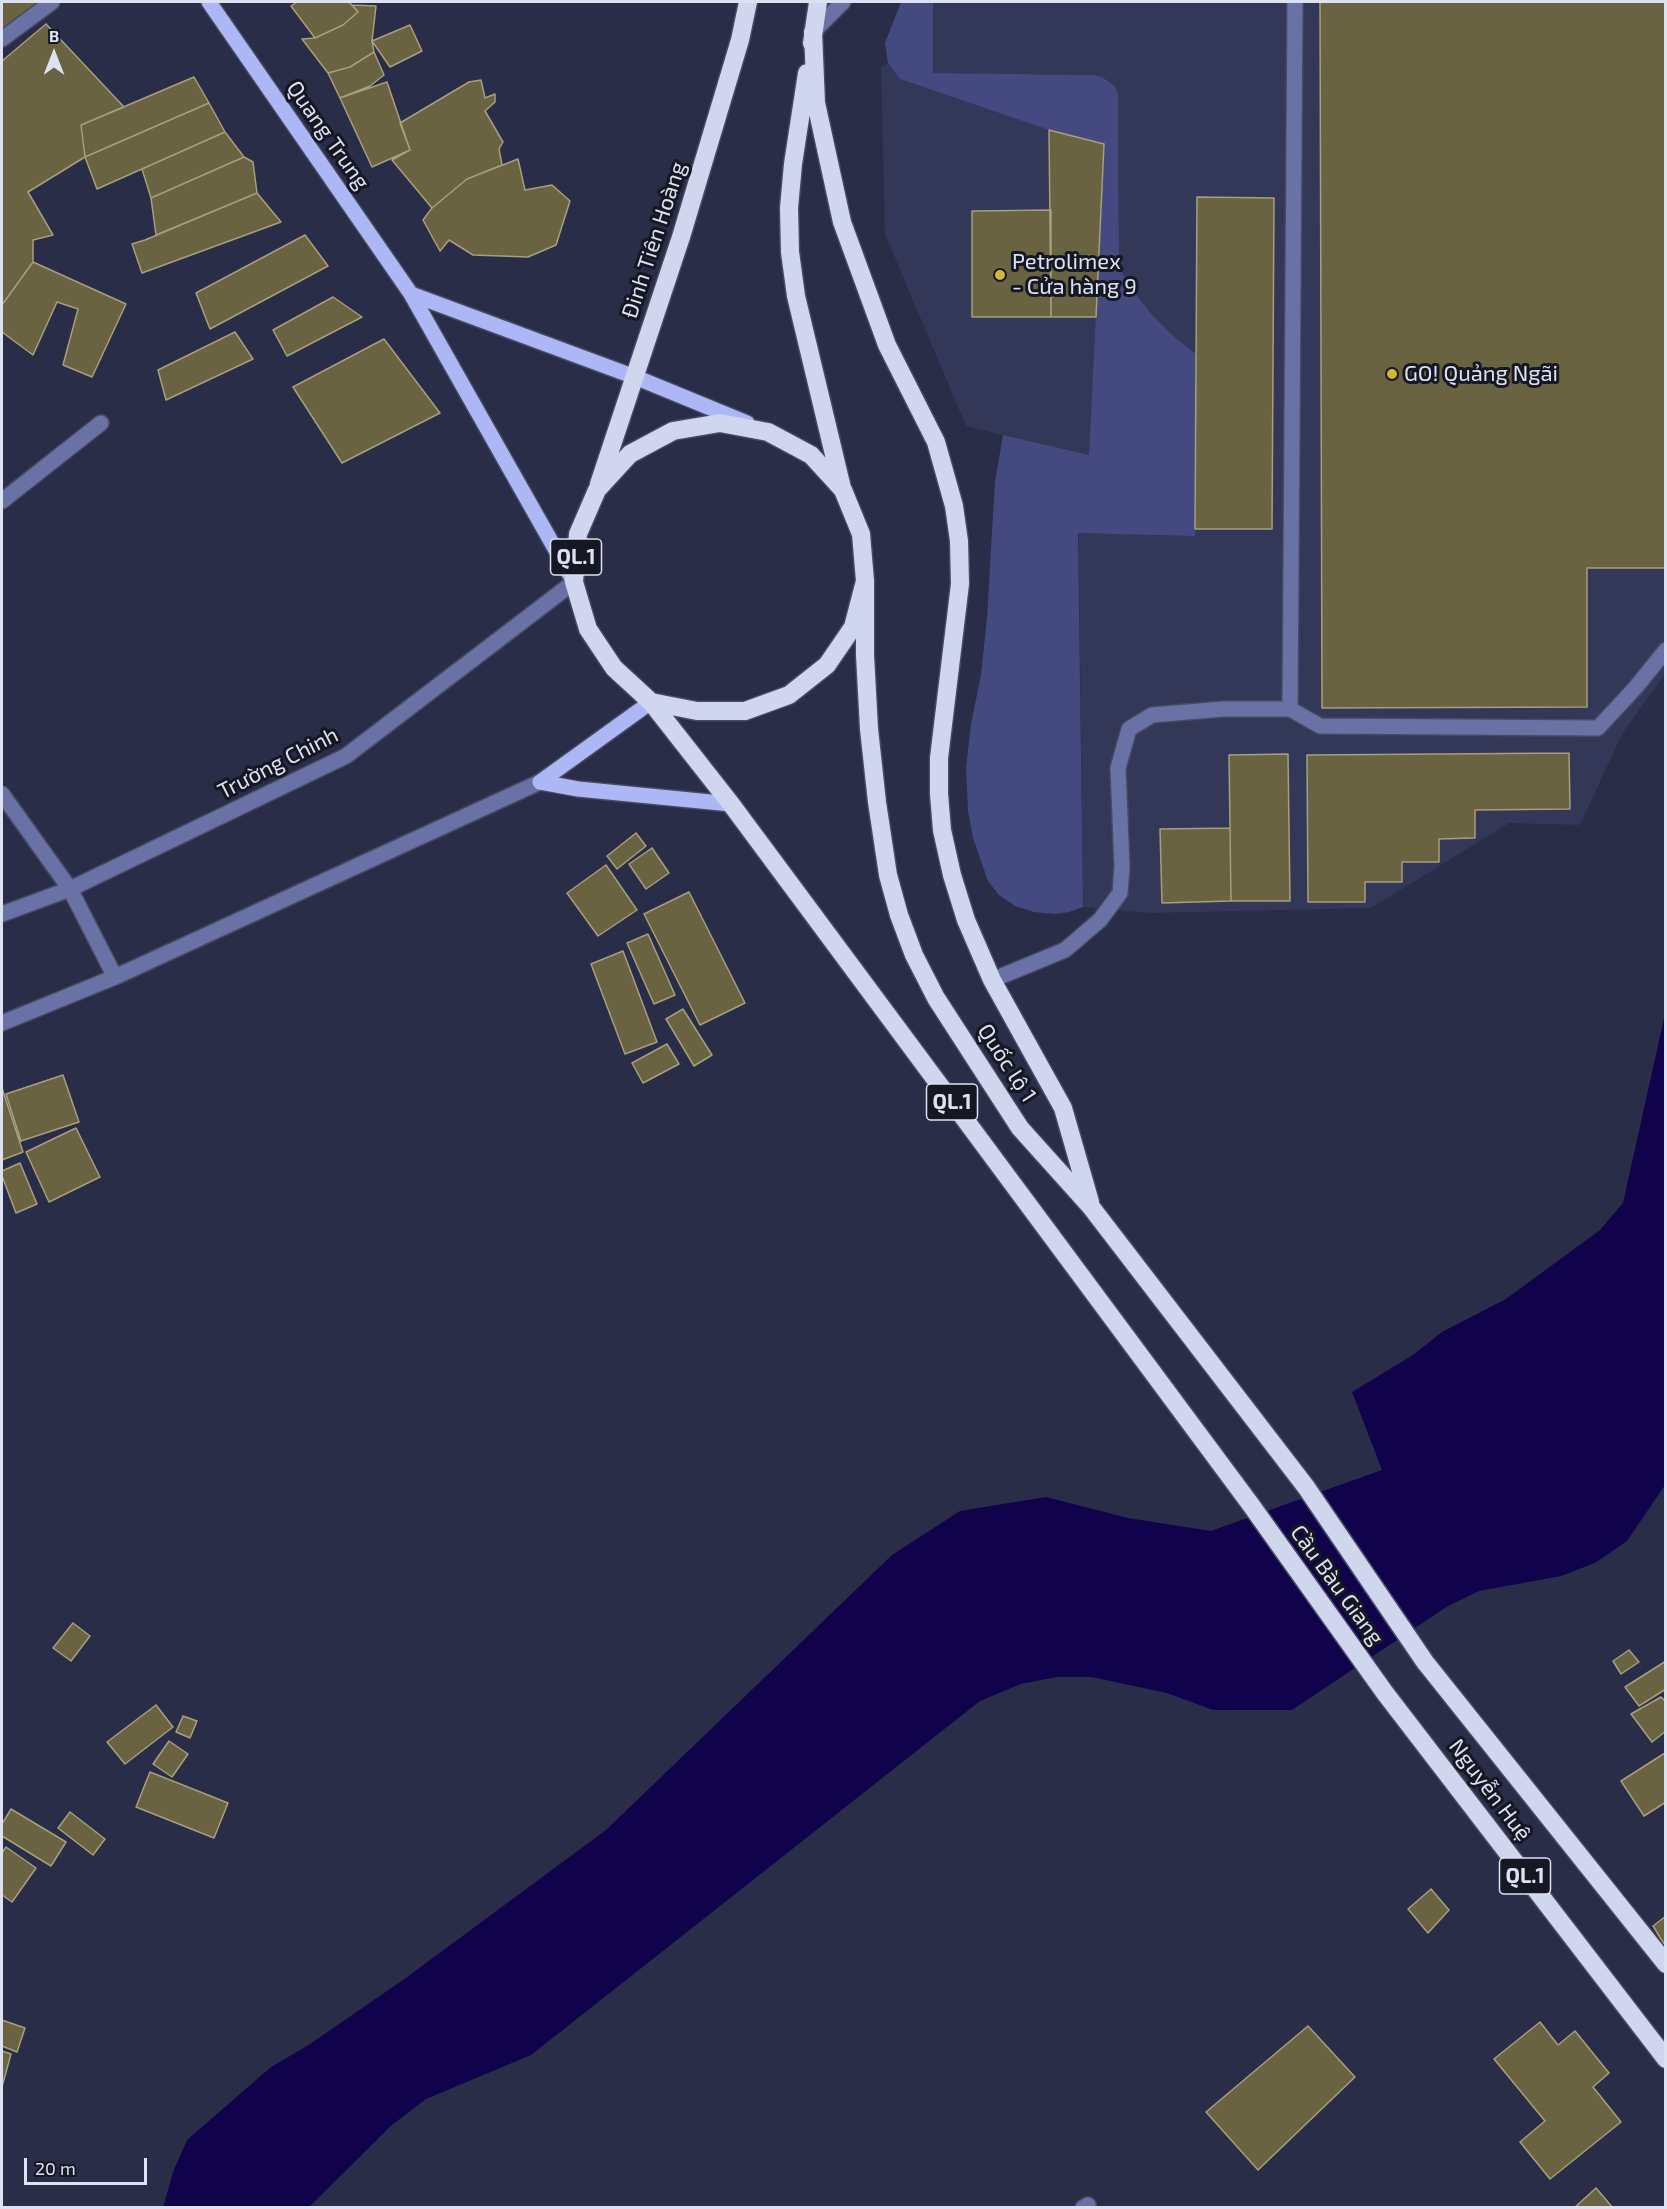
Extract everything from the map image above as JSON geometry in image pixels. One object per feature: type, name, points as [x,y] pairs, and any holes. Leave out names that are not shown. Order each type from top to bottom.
[{"type":"highway","name":"Đinh Tiên Hoàng","points":[[597,490],[688,216],[740,40],[748,2]]},
{"type":"highway","name":"QL.1","points":[[651,702],[697,711],[745,711],[789,695],[827,666],[853,627],[865,581],[861,534],[843,490],[796,296],[790,252],[789,208],[793,164],[819,2]]},
{"type":"highway","points":[[813,32],[816,104],[842,222],[887,345],[936,442],[954,506],[959,541],[960,584],[939,758],[942,830],[952,875],[966,920],[992,980],[1063,1108],[1091,1207]]},
{"type":"highway","name":"QL.1","points":[[731,804],[651,702],[614,668],[588,628],[574,582],[578,534],[597,490],[630,454],[673,431],[720,423],[768,432],[811,455],[843,490]]},
{"type":"highway","name":"Quốc lộ 1","points":[[865,581],[868,729],[876,802],[888,875],[914,955],[936,999],[1020,1128],[1091,1207],[1306,1487]]},
{"type":"highway","name":"Cầu Bàu Giang","points":[[731,804],[1251,1505],[1385,1693]]},
{"type":"highway","name":"Cầu Bàu Giang","points":[[1306,1487],[1425,1662]]},
{"type":"highway","name":"Nguyễn Huệ","points":[[1425,1662],[1665,1964]]},
{"type":"highway","name":"Nguyễn Huệ","points":[[1385,1693],[1665,2059]]},
{"type":"main road","name":"Quang Trung","points":[[209,2],[411,294],[574,582]]},
{"type":"main road","points":[[411,294],[635,377],[768,432]]},
{"type":"main road","points":[[540,782],[651,702]]},
{"type":"main road","points":[[540,782],[578,789],[731,804]]},
{"type":"street","points":[[2,39],[52,2]]},
{"type":"street","points":[[813,32],[843,2]]},
{"type":"street","points":[[1290,709],[1295,2]]},
{"type":"street","points":[[2,501],[101,423]]},
{"type":"street","name":"Trường Chinh","points":[[2,914],[70,889],[346,756],[574,582]]},
{"type":"street","points":[[992,980],[1065,950],[1100,920],[1120,893],[1122,867],[1118,768],[1129,729],[1152,715],[1223,709],[1290,709],[1320,726],[1598,728],[1636,687],[1665,650]]},
{"type":"street","points":[[2,1023],[115,977],[540,782]]},
{"type":"street","points":[[2,794],[70,889],[115,977]]},
{"type":"shaded area","points":[[901,2],[933,2],[933,73],[1093,75],[1102,77],[1115,86],[1118,95],[1119,268],[1152,315],[1196,354],[1195,536],[1078,533],[1083,907],[1069,912],[1055,914],[1034,912],[1015,906],[999,895],[988,881],[973,838],[968,811],[966,768],[971,724],[981,675],[987,618],[995,482],[1003,435],[1089,455],[1104,145],[1049,130],[900,79],[888,63],[885,43]]},
{"type":"shaded area","name":"GO! Quảng Ngãi","points":[[933,2],[1665,2],[1665,674],[1622,734],[1580,825],[1509,823],[1371,908],[1150,913],[1083,907],[1078,480],[1119,480],[1119,173],[1115,86],[1102,77],[1093,75],[933,73]]},
{"type":"shaded area","name":"Petrolimex - Cửa hàng 9","points":[[888,63],[901,79],[1049,130],[1104,144],[1089,456],[966,426],[885,234],[881,67]]},
{"type":"shaded area","points":[[1665,1014],[1665,1485],[1627,1541],[1595,1563],[1561,1576],[1479,1591],[1448,1606],[1292,1710],[1213,1710],[1167,1693],[1092,1677],[1057,1677],[1021,1684],[980,1701],[531,2055],[426,2099],[392,2125],[309,2207],[163,2208],[173,2172],[187,2140],[271,2067],[307,2046],[403,1980],[606,1830],[892,1555],[960,1511],[1046,1497],[1128,1518],[1211,1531],[1382,1470],[1352,1392],[1413,1355],[1442,1332],[1506,1299],[1600,1230],[1623,1203]]},
{"type":"building","points":[[2,2],[41,2],[2,32]]},
{"type":"building","points":[[297,2],[349,2],[358,12],[343,25],[315,38],[291,6]]},
{"type":"building","points":[[1320,2],[1666,2],[1666,568],[1587,568],[1587,707],[1322,708]]},
{"type":"building","points":[[352,5],[376,6],[372,41],[374,52],[350,67],[328,73],[302,39],[315,38],[343,25],[358,12]]},
{"type":"building","points":[[46,24],[124,107],[81,125],[85,157],[28,192],[53,235],[33,240],[33,262],[2,305],[2,61]]},
{"type":"building","points":[[410,25],[422,51],[390,67],[372,41]]},
{"type":"building","points":[[374,52],[384,75],[370,86],[340,98],[328,73],[350,67]]},
{"type":"building","points":[[194,77],[209,103],[85,157],[81,125]]},
{"type":"building","points":[[481,80],[485,98],[495,94],[495,102],[485,111],[503,142],[499,149],[502,165],[467,179],[432,208],[392,160],[410,150],[400,123],[469,82]]},
{"type":"building","points":[[387,82],[410,150],[372,167],[340,98]]},
{"type":"building","points":[[209,103],[225,132],[97,189],[85,157]]},
{"type":"building","points":[[1049,130],[1104,144],[1096,317],[1051,317]]},
{"type":"building","points":[[225,132],[244,157],[151,198],[142,169]]},
{"type":"building","points":[[244,157],[253,162],[257,193],[156,235],[151,198]]},
{"type":"building","points":[[518,159],[525,190],[552,185],[570,201],[556,245],[528,257],[473,255],[449,240],[440,251],[423,220],[432,208],[467,179]]},
{"type":"building","points":[[257,193],[281,222],[142,273],[132,244]]},
{"type":"building","points":[[1197,197],[1274,198],[1272,529],[1195,529]]},
{"type":"building","points":[[1051,210],[1051,317],[972,317],[972,211]]},
{"type":"building","points":[[305,235],[328,266],[210,329],[196,293]]},
{"type":"building","points":[[33,262],[126,304],[92,377],[63,365],[78,309],[57,302],[33,355],[2,332],[2,305]]},
{"type":"building","points":[[333,297],[362,317],[287,356],[273,330]]},
{"type":"building","points":[[235,332],[253,359],[166,400],[158,370]]},
{"type":"building","points":[[384,339],[440,413],[342,463],[293,387]]},
{"type":"building","points":[[1569,753],[1570,809],[1475,810],[1475,838],[1439,839],[1439,862],[1402,862],[1402,882],[1365,882],[1365,902],[1308,902],[1307,755]]},
{"type":"building","points":[[1288,754],[1290,901],[1231,901],[1229,755]]},
{"type":"building","points":[[1230,828],[1231,901],[1162,903],[1160,829]]},
{"type":"building","points":[[636,833],[646,846],[617,869],[607,856]]},
{"type":"building","points":[[652,848],[669,873],[646,889],[629,864]]},
{"type":"building","points":[[606,865],[637,910],[598,936],[567,893]]},
{"type":"building","points":[[689,892],[745,1003],[700,1025],[644,914]]},
{"type":"building","points":[[648,934],[675,995],[654,1004],[627,943]]},
{"type":"building","points":[[623,951],[657,1042],[625,1054],[591,964]]},
{"type":"building","points":[[683,1009],[712,1055],[694,1066],[666,1019]]},
{"type":"building","points":[[667,1044],[679,1064],[643,1083],[632,1063]]},
{"type":"building","points":[[63,1075],[79,1122],[21,1141],[6,1094]]},
{"type":"building","points":[[2,1088],[23,1152],[2,1160]]},
{"type":"building","points":[[76,1128],[100,1177],[49,1202],[26,1152]]},
{"type":"building","points":[[20,1163],[37,1204],[16,1213],[2,1171]]},
{"type":"building","points":[[73,1623],[90,1636],[71,1661],[53,1648]]},
{"type":"building","points":[[1629,1650],[1639,1662],[1621,1674],[1613,1661]]},
{"type":"building","points":[[1666,1661],[1666,1689],[1639,1706],[1625,1687]]},
{"type":"building","points":[[1661,1697],[1666,1702],[1666,1731],[1652,1742],[1631,1714]]},
{"type":"building","points":[[156,1705],[173,1727],[125,1764],[107,1742]]},
{"type":"building","points":[[183,1716],[197,1721],[190,1738],[176,1732]]},
{"type":"building","points":[[169,1741],[188,1754],[172,1777],[153,1764]]},
{"type":"building","points":[[1665,1753],[1666,1802],[1644,1816],[1621,1781]]},
{"type":"building","points":[[150,1772],[228,1803],[214,1838],[136,1807]]},
{"type":"building","points":[[11,1809],[66,1842],[51,1866],[2,1836],[2,1824]]},
{"type":"building","points":[[70,1812],[105,1839],[93,1855],[58,1828]]},
{"type":"building","points":[[6,1847],[36,1868],[12,1902],[2,1895],[2,1853]]},
{"type":"building","points":[[1431,1889],[1449,1910],[1428,1933],[1408,1909]]},
{"type":"building","points":[[1666,1916],[1666,1943],[1664,1944],[1653,1926]]},
{"type":"building","points":[[2,2020],[25,2028],[17,2052],[2,2046]]},
{"type":"building","points":[[1540,2022],[1558,2045],[1575,2031],[1609,2073],[1593,2087],[1621,2122],[1550,2179],[1520,2142],[1545,2121],[1494,2059]]},
{"type":"building","points":[[1308,2026],[1355,2077],[1258,2170],[1206,2112]]},
{"type":"building","points":[[2,2051],[11,2054],[2,2087]]},
{"type":"building","points":[[1596,2188],[1613,2208],[1574,2208]]},
{"type":"place","name":"Petrolimex - Cửa hàng 9","points":[[1000,275]]},
{"type":"place","name":"GO! Quảng Ngãi","points":[[1392,374]]}]
